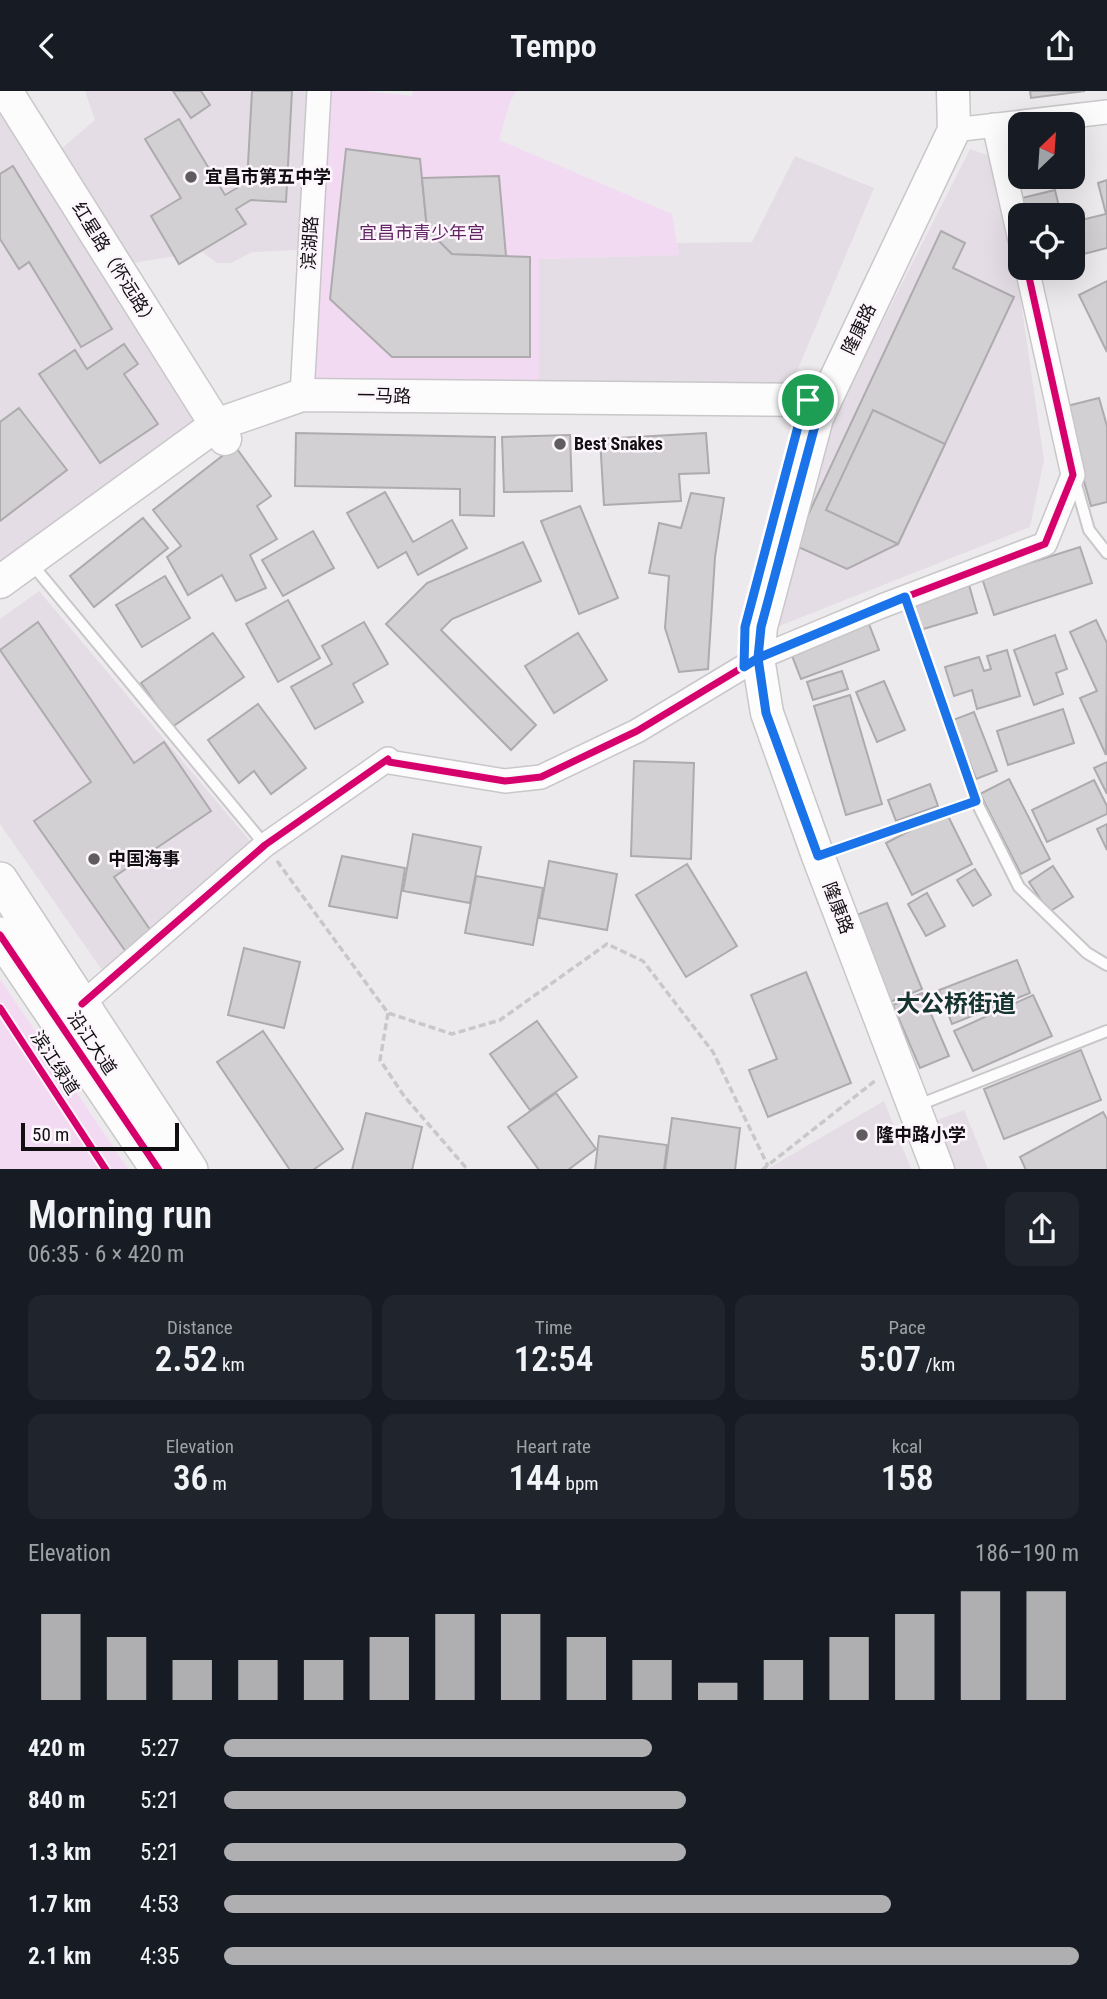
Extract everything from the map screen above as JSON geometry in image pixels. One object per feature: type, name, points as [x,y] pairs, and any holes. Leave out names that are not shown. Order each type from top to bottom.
[{"type":"main road","name":"红星路（怀远路）","points":[[6,91],[221,432]]},
{"type":"main road","name":"隆康路","points":[[923,1169],[755,723],[751,663],[813,409],[934,131],[935,91]]},
{"type":"main road","name":"隆康路","points":[[813,409],[954,130],[953,91]]},
{"type":"main road","name":"一马路","points":[[0,605],[35,568],[221,432],[302,395],[813,409]]},
{"type":"main road","name":"一马路","points":[[221,432],[305,413],[813,409]]},
{"type":"main road","name":"一马路","points":[[0,582],[35,568]]},
{"type":"main road","name":"隆康路","points":[[751,663],[766,713],[818,856],[938,1169]]},
{"type":"main road","name":"沿江大道","points":[[0,880],[189,1169]]},
{"type":"main road","name":"沿江大道","points":[[0,935],[158,1169]]},
{"type":"street","name":"滨湖路","points":[[302,395],[319,91]]},
{"type":"street","points":[[954,130],[1107,112]]},
{"type":"street","points":[[994,125],[1012,203]]},
{"type":"street","points":[[82,1004],[265,845],[388,759],[389,762],[505,781],[541,777],[637,731],[751,663],[905,597],[1045,544],[1073,475],[1030,280]]},
{"type":"lane","points":[[1073,475],[1089,530],[1107,552]]},
{"type":"lane","points":[[35,568],[265,845]]},
{"type":"lane","points":[[905,597],[976,801],[1019,887],[1087,953],[1107,965]]},
{"type":"lane","points":[[818,856],[976,801]]},
{"type":"lane","points":[[914,1107],[1107,1031]]},
{"type":"path","points":[[265,845],[388,1013],[452,1034],[500,1020],[607,944],[643,961],[713,1052],[768,1166]]},
{"type":"path","points":[[388,1013],[380,1060],[404,1096],[467,1169]]},
{"type":"path","points":[[764,1169],[885,1073]]},
{"type":"shaded area","name":"宜昌市第五中学","points":[[85,91],[307,91],[300,250],[252,252],[231,263],[217,263],[202,252],[132,263],[61,149],[95,120]]},
{"type":"shaded area","points":[[0,104],[199,420],[0,564]]},
{"type":"shaded area","points":[[970,149],[990,156],[1008,225],[1008,280],[1018,280],[1044,460],[1030,527],[769,630],[785,566],[837,412]]},
{"type":"shaded area","points":[[795,156],[874,188],[790,388],[539,385],[539,259],[679,255],[677,243],[752,242]]},
{"type":"shaded area","points":[[39,591],[250,841],[102,970],[0,824],[0,619]]},
{"type":"shaded area","name":"隆中路小学","points":[[884,1101],[911,1169],[767,1169]]},
{"type":"shaded area","points":[[964,1110],[988,1169],[952,1169],[933,1122]]},
{"type":"green space","name":"宜昌市青少年宫","points":[[307,91],[365,91],[412,96],[413,91],[516,91],[499,140],[672,214],[679,255],[539,259],[539,385],[293,385]]},
{"type":"green space","points":[[0,979],[128,1169],[0,1169]]},
{"type":"building","points":[[173,91],[201,91],[210,105],[191,118]]},
{"type":"building","points":[[252,91],[292,91],[286,202],[251,200],[236,209],[246,224],[179,264],[151,216],[181,198],[145,139],[179,119],[225,195],[247,182]]},
{"type":"building","points":[[1030,91],[1085,91],[1031,98]]},
{"type":"building","name":"宜昌市青少年宫","points":[[346,149],[420,159],[427,229],[452,254],[530,257],[530,357],[392,357],[330,299]]},
{"type":"building","points":[[13,166],[112,329],[81,347],[29,262],[19,269],[0,239],[0,174]]},
{"type":"building","points":[[499,176],[506,256],[452,254],[427,229],[422,178]]},
{"type":"building","points":[[1107,180],[1107,248],[1085,254],[1085,219],[1106,214],[1098,183]]},
{"type":"building","points":[[1055,190],[1058,203],[1019,203],[1018,199]]},
{"type":"building","points":[[941,231],[965,243],[953,268],[1014,297],[898,544],[847,569],[794,545]]},
{"type":"building","points":[[1107,281],[1107,352],[1079,295]]},
{"type":"building","points":[[124,344],[138,364],[124,374],[158,424],[100,463],[39,374],[75,350],[87,369]]},
{"type":"building","points":[[1099,398],[1107,426],[1107,502],[1091,506],[1063,407]]},
{"type":"building","points":[[19,408],[67,470],[0,521],[0,422]]},
{"type":"building","points":[[873,410],[945,444],[898,544],[826,510]]},
{"type":"building","points":[[296,433],[495,437],[494,516],[460,515],[460,489],[295,486]]},
{"type":"building","points":[[706,433],[709,473],[679,474],[681,501],[604,505],[600,439]]},
{"type":"building","points":[[570,435],[572,491],[504,492],[502,437]]},
{"type":"building","points":[[235,446],[271,496],[257,506],[277,539],[250,555],[266,588],[236,601],[222,575],[188,595],[167,557],[181,546],[153,510]]},
{"type":"building","points":[[385,492],[413,542],[452,520],[467,548],[418,575],[406,552],[378,568],[347,513]]},
{"type":"building","points":[[691,493],[724,498],[715,557],[708,669],[679,672],[665,628],[669,576],[649,573],[659,523],[681,528]]},
{"type":"building","points":[[580,506],[618,598],[579,614],[541,521]]},
{"type":"building","points":[[143,518],[168,548],[94,607],[70,576]]},
{"type":"building","points":[[313,531],[334,568],[283,596],[262,560]]},
{"type":"building","points":[[523,542],[541,581],[452,619],[441,630],[536,725],[511,750],[386,624],[427,583]]},
{"type":"building","points":[[1080,547],[1092,583],[994,615],[982,578]]},
{"type":"building","points":[[165,576],[190,618],[142,647],[116,605]]},
{"type":"building","points":[[969,585],[977,613],[920,630],[912,602]]},
{"type":"building","points":[[288,600],[320,658],[278,682],[246,624]]},
{"type":"building","points":[[867,619],[879,650],[801,679],[789,648]]},
{"type":"building","points":[[1096,620],[1107,643],[1106,755],[1080,698],[1097,691],[1070,632]]},
{"type":"building","points":[[38,622],[134,763],[164,742],[211,811],[114,877],[153,934],[126,952],[34,821],[91,782],[0,650]]},
{"type":"building","points":[[364,622],[388,664],[353,684],[363,702],[315,729],[291,687],[332,664],[322,646]]},
{"type":"building","points":[[213,633],[244,677],[172,727],[141,683]]},
{"type":"building","points":[[578,633],[607,680],[554,713],[525,666]]},
{"type":"building","points":[[1055,635],[1067,669],[1056,673],[1063,694],[1034,705],[1014,650]]},
{"type":"building","points":[[1007,650],[1020,696],[977,709],[972,690],[954,696],[945,667],[979,657],[984,671],[991,669],[987,656]]},
{"type":"building","points":[[842,671],[848,689],[813,700],[807,682]]},
{"type":"building","points":[[884,681],[905,730],[877,742],[856,692]]},
{"type":"building","points":[[850,695],[882,804],[846,815],[814,706]]},
{"type":"building","points":[[258,704],[306,768],[271,794],[254,771],[239,783],[208,740]]},
{"type":"building","points":[[1063,709],[1074,743],[1008,765],[997,731]]},
{"type":"building","points":[[974,712],[997,771],[976,779],[953,720]]},
{"type":"building","points":[[634,761],[694,763],[691,859],[631,856]]},
{"type":"building","points":[[1107,762],[1107,794],[1094,768]]},
{"type":"building","points":[[1009,779],[1050,859],[1021,874],[980,794]]},
{"type":"building","points":[[1094,780],[1107,806],[1107,814],[1047,842],[1032,810]]},
{"type":"building","points":[[930,784],[938,806],[896,821],[888,800]]},
{"type":"building","points":[[946,812],[972,864],[912,895],[886,843]]},
{"type":"building","points":[[1107,824],[1107,850],[1097,829]]},
{"type":"building","points":[[413,834],[481,847],[470,903],[403,891]]},
{"type":"building","points":[[342,856],[405,868],[397,918],[329,906]]},
{"type":"building","points":[[549,861],[617,874],[607,930],[539,918]]},
{"type":"building","points":[[687,864],[737,946],[686,977],[636,895]]},
{"type":"building","points":[[1053,866],[1073,897],[1049,912],[1029,882]]},
{"type":"building","points":[[975,869],[991,895],[973,906],[957,880]]},
{"type":"building","points":[[476,876],[543,888],[533,945],[465,933]]},
{"type":"building","points":[[927,893],[945,926],[926,936],[908,904]]},
{"type":"building","points":[[887,903],[922,989],[890,1002],[854,916]]},
{"type":"building","points":[[244,948],[300,962],[284,1028],[228,1015]]},
{"type":"building","points":[[1017,960],[1030,993],[952,1024],[939,990]]},
{"type":"building","points":[[806,972],[851,1083],[768,1117],[749,1070],[777,1059],[751,995]]},
{"type":"building","points":[[922,993],[949,1056],[920,1068],[893,1005]]},
{"type":"building","points":[[1033,995],[1052,1036],[973,1071],[954,1031]]},
{"type":"building","points":[[537,1021],[577,1077],[530,1110],[490,1054]]},
{"type":"building","points":[[263,1031],[343,1149],[314,1169],[289,1169],[217,1062]]},
{"type":"building","points":[[1081,1050],[1101,1100],[1004,1139],[984,1089]]},
{"type":"building","points":[[556,1093],[596,1149],[569,1169],[538,1169],[508,1127]]},
{"type":"building","points":[[1103,1112],[1107,1119],[1107,1169],[1026,1169],[1020,1157]]},
{"type":"building","points":[[366,1113],[422,1127],[412,1169],[352,1169]]},
{"type":"building","points":[[672,1118],[740,1128],[735,1169],[665,1169]]},
{"type":"building","points":[[599,1136],[667,1145],[664,1169],[595,1169]]},
{"type":"cycle path","points":[[82,1004],[265,845],[388,759],[389,762],[505,781],[541,777],[637,731],[758,658],[882,606],[1045,544],[1073,475],[1030,280]]},
{"type":"cycle path","points":[[0,935],[158,1169]]},
{"type":"cycle path","name":"滨江绿道","points":[[0,1008],[105,1169]]},
{"type":"place","name":"宜昌市第五中学","points":[[191,177]]},
{"type":"place","name":"Best Snakes","points":[[560,444]]},
{"type":"place","name":"中国海事","points":[[94,859]]},
{"type":"place","name":"隆中路小学","points":[[862,1135]]},
{"type":"district","name":"大公桥街道","points":[[956,1004]]},
{"type":"route","points":[[808,400],[800,419],[745,627],[744,667],[758,658],[905,597],[976,801],[818,856],[766,713],[758,658],[761,627],[817,418],[825,400],[808,400]]}]
